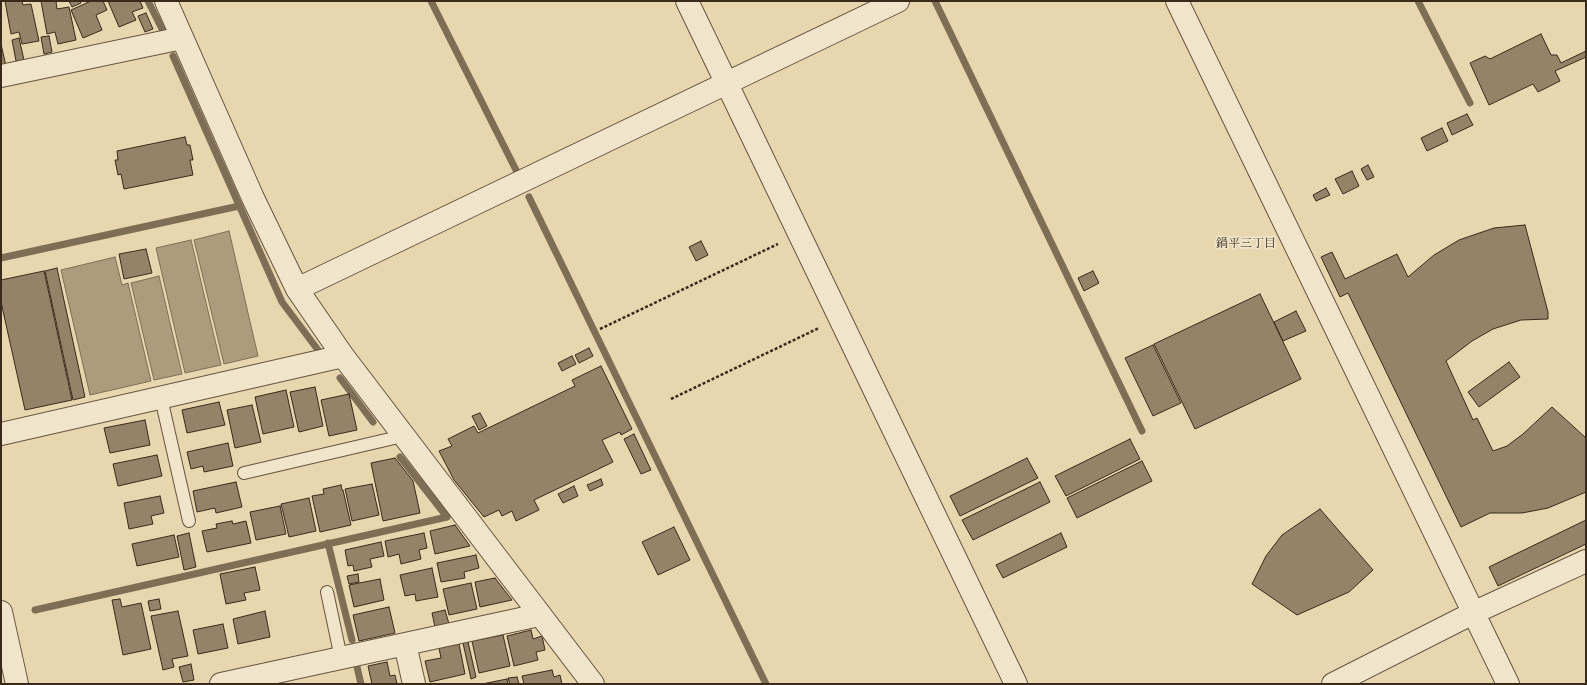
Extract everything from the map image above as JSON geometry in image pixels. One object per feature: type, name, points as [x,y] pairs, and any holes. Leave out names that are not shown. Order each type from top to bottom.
[{"type":"street","points":[[166,1],[253,198],[297,289],[343,356],[593,684]]},
{"type":"street","points":[[687,1],[1016,684]]},
{"type":"street","points":[[297,289],[898,1]]},
{"type":"street","points":[[1177,1],[1508,684]]},
{"type":"street","points":[[1,76],[182,38]]},
{"type":"street","points":[[1,434],[343,356]]},
{"type":"street","points":[[1333,684],[1473,613],[1586,561]]},
{"type":"street","points":[[221,684],[539,615]]},
{"type":"street","points":[[2,619],[17,684]]},
{"type":"street","points":[[405,644],[414,684]]},
{"type":"lane","points":[[162,398],[188,521]]},
{"type":"lane","points":[[244,473],[403,436]]},
{"type":"lane","points":[[327,592],[341,658]]},
{"type":"path","points":[[600,329],[799,234]]},
{"type":"path","points":[[671,399],[840,318]]},
{"type":"shaded area","points":[[229,231],[258,356],[224,364],[194,240]]},
{"type":"shaded area","points":[[191,240],[221,365],[185,373],[156,248]]},
{"type":"shaded area","points":[[115,257],[122,285],[128,283],[151,381],[90,395],[61,270]]},
{"type":"shaded area","points":[[159,276],[182,374],[154,380],[131,283]]},
{"type":"building","points":[[5,1],[22,1],[23,5],[31,4],[39,41],[22,44],[19,32],[11,34]]},
{"type":"building","points":[[41,1],[56,1],[57,9],[69,7],[76,40],[58,44],[55,32],[47,34]]},
{"type":"building","points":[[69,1],[80,1],[81,3],[72,7]]},
{"type":"building","points":[[91,1],[103,1],[107,10],[96,15],[102,30],[83,38],[71,10]]},
{"type":"building","points":[[108,1],[140,1],[143,8],[132,12],[136,20],[119,27]]},
{"type":"building","points":[[146,13],[153,29],[145,32],[138,16]]},
{"type":"building","points":[[1541,34],[1551,55],[1557,55],[1561,63],[1586,51],[1586,57],[1555,71],[1560,81],[1538,92],[1533,84],[1489,105],[1470,63],[1485,56],[1490,59]]},
{"type":"building","points":[[49,36],[52,52],[44,54],[41,37]]},
{"type":"building","points":[[19,38],[24,60],[16,61],[12,40]]},
{"type":"building","points":[[1,44],[6,66],[1,67]]},
{"type":"building","points":[[1467,114],[1473,125],[1452,135],[1447,123]]},
{"type":"building","points":[[1442,128],[1448,141],[1427,151],[1421,138]]},
{"type":"building","points":[[185,137],[187,145],[190,145],[193,160],[190,160],[193,175],[124,189],[121,174],[118,175],[115,160],[118,160],[117,151]]},
{"type":"building","points":[[1368,165],[1374,177],[1367,180],[1361,169]]},
{"type":"building","points":[[1352,171],[1359,186],[1343,194],[1335,179]]},
{"type":"building","points":[[1326,188],[1330,195],[1316,201],[1313,195]]},
{"type":"building","points":[[1525,225],[1548,312],[1548,319],[1521,320],[1493,329],[1472,341],[1446,361],[1473,420],[1477,418],[1493,451],[1507,446],[1523,434],[1552,407],[1586,438],[1586,492],[1548,508],[1522,513],[1490,513],[1461,527],[1348,293],[1340,297],[1321,257],[1332,252],[1345,279],[1397,254],[1408,277],[1434,255],[1459,240],[1494,228]]},
{"type":"building","points":[[701,241],[708,255],[696,261],[689,247]]},
{"type":"building","points":[[146,249],[152,273],[124,279],[119,254]]},
{"type":"building","points":[[57,268],[85,397],[73,400],[45,271]]},
{"type":"building","points":[[44,271],[72,400],[25,410],[1,302],[1,280]]},
{"type":"building","points":[[1093,271],[1099,283],[1084,291],[1078,278]]},
{"type":"building","points":[[1260,294],[1301,379],[1195,429],[1154,344]]},
{"type":"building","points":[[1296,311],[1306,331],[1283,341],[1274,322]]},
{"type":"building","points":[[1153,345],[1181,403],[1153,416],[1125,358]]},
{"type":"building","points":[[589,348],[593,356],[579,363],[575,355]]},
{"type":"building","points":[[572,356],[576,364],[562,371],[558,363]]},
{"type":"building","points":[[1509,362],[1520,377],[1479,407],[1468,392]]},
{"type":"building","points":[[601,366],[632,429],[621,435],[620,432],[602,440],[613,462],[534,500],[539,510],[516,521],[512,511],[502,516],[499,510],[484,517],[454,480],[439,451],[452,446],[448,439],[474,426],[478,433],[575,386],[572,380]]},
{"type":"building","points":[[315,387],[323,426],[299,432],[290,392]]},
{"type":"building","points":[[286,390],[294,427],[263,434],[255,397]]},
{"type":"building","points":[[349,394],[357,430],[329,436],[321,400]]},
{"type":"building","points":[[219,402],[225,425],[187,433],[182,410]]},
{"type":"building","points":[[252,405],[261,442],[235,448],[227,410]]},
{"type":"building","points":[[480,413],[487,426],[479,430],[472,416]]},
{"type":"building","points":[[145,420],[150,445],[110,453],[104,428]]},
{"type":"building","points":[[634,434],[651,470],[641,474],[624,439]]},
{"type":"building","points":[[1130,439],[1140,459],[1066,496],[1055,476]]},
{"type":"building","points":[[228,443],[233,466],[204,472],[203,466],[191,469],[187,452]]},
{"type":"building","points":[[157,455],[162,476],[118,486],[113,464]]},
{"type":"building","points":[[395,458],[413,481],[420,513],[383,521],[371,463]]},
{"type":"building","points":[[1027,458],[1038,478],[960,516],[950,496]]},
{"type":"building","points":[[1142,461],[1152,481],[1077,518],[1067,498]]},
{"type":"building","points":[[601,479],[603,485],[590,491],[587,485]]},
{"type":"building","points":[[236,482],[242,507],[216,513],[215,508],[197,512],[193,491]]},
{"type":"building","points":[[1040,482],[1050,502],[973,540],[962,520]]},
{"type":"building","points":[[372,484],[379,515],[352,521],[345,489]]},
{"type":"building","points":[[341,485],[351,525],[320,532],[312,496],[324,494],[323,489]]},
{"type":"building","points":[[574,486],[578,496],[563,503],[558,494]]},
{"type":"building","points":[[160,496],[164,513],[151,516],[153,524],[129,529],[124,503]]},
{"type":"building","points":[[309,498],[316,531],[289,537],[281,504]]},
{"type":"building","points":[[280,506],[286,534],[256,540],[250,512]]},
{"type":"building","points":[[1320,509],[1373,570],[1349,592],[1297,615],[1252,584],[1266,556],[1282,535]]},
{"type":"building","points":[[1586,520],[1586,544],[1498,586],[1489,567]]},
{"type":"building","points":[[232,521],[233,524],[246,521],[251,543],[207,552],[202,531],[217,528],[216,524]]},
{"type":"building","points":[[455,525],[470,546],[435,554],[430,531]]},
{"type":"building","points":[[674,527],[690,560],[658,575],[642,542]]},
{"type":"building","points":[[189,533],[196,567],[184,570],[177,536]]},
{"type":"building","points":[[424,533],[427,548],[419,550],[421,559],[401,564],[399,554],[388,557],[385,541]]},
{"type":"building","points":[[1061,533],[1067,547],[1003,578],[996,565]]},
{"type":"building","points":[[174,535],[179,557],[137,566],[132,544]]},
{"type":"building","points":[[381,542],[384,556],[370,559],[372,567],[354,571],[353,565],[348,566],[345,550]]},
{"type":"building","points":[[476,555],[479,568],[464,572],[465,578],[441,582],[437,563]]},
{"type":"building","points":[[255,567],[260,590],[244,593],[246,600],[226,604],[220,574]]},
{"type":"building","points":[[432,568],[438,597],[416,601],[415,594],[405,596],[400,575]]},
{"type":"building","points":[[358,574],[359,582],[349,584],[347,576]]},
{"type":"building","points":[[495,578],[512,600],[480,607],[475,582]]},
{"type":"building","points":[[380,579],[384,600],[354,607],[349,585]]},
{"type":"building","points":[[471,583],[477,609],[449,615],[443,589]]},
{"type":"building","points":[[120,599],[122,607],[141,603],[151,649],[123,655],[112,600]]},
{"type":"building","points":[[159,599],[161,609],[150,611],[148,601]]},
{"type":"building","points":[[389,607],[395,633],[359,641],[353,615]]},
{"type":"building","points":[[445,610],[449,624],[435,627],[432,613]]},
{"type":"building","points":[[178,611],[188,656],[172,659],[174,667],[163,670],[151,616]]},
{"type":"building","points":[[265,611],[270,637],[238,644],[233,619]]},
{"type":"building","points":[[223,624],[228,648],[198,654],[193,630]]},
{"type":"building","points":[[531,630],[533,639],[542,636],[545,650],[536,652],[538,660],[514,666],[507,636]]},
{"type":"building","points":[[503,635],[510,666],[479,673],[472,641]]},
{"type":"building","points":[[468,642],[476,677],[471,679],[463,643]]},
{"type":"building","points":[[459,644],[465,674],[430,682],[425,661],[441,658],[439,648]]},
{"type":"building","points":[[387,662],[390,676],[395,675],[397,684],[372,684],[368,666]]},
{"type":"building","points":[[191,664],[194,680],[183,682],[179,667]]},
{"type":"building","points":[[552,670],[554,677],[560,675],[562,684],[524,684],[522,676]]},
{"type":"building","points":[[517,677],[519,684],[510,684],[508,678]]},
{"type":"building","points":[[507,679],[508,684],[482,684]]},
{"type":"waterway","points":[[148,1],[163,31]]},
{"type":"waterway","points":[[431,1],[518,174]]},
{"type":"waterway","points":[[935,1],[1142,431]]},
{"type":"waterway","points":[[1418,1],[1470,103]]},
{"type":"waterway","points":[[173,56],[282,302],[318,350]]},
{"type":"waterway","points":[[529,197],[766,684]]},
{"type":"waterway","points":[[1,258],[239,206]]},
{"type":"waterway","points":[[340,378],[373,422]]},
{"type":"waterway","points":[[35,610],[447,517],[400,457]]},
{"type":"waterway","points":[[328,543],[352,640]]},
{"type":"waterway","points":[[357,667],[361,684]]},
{"type":"district","name":"鍋平三丁目","points":[[1246,244]]}]
